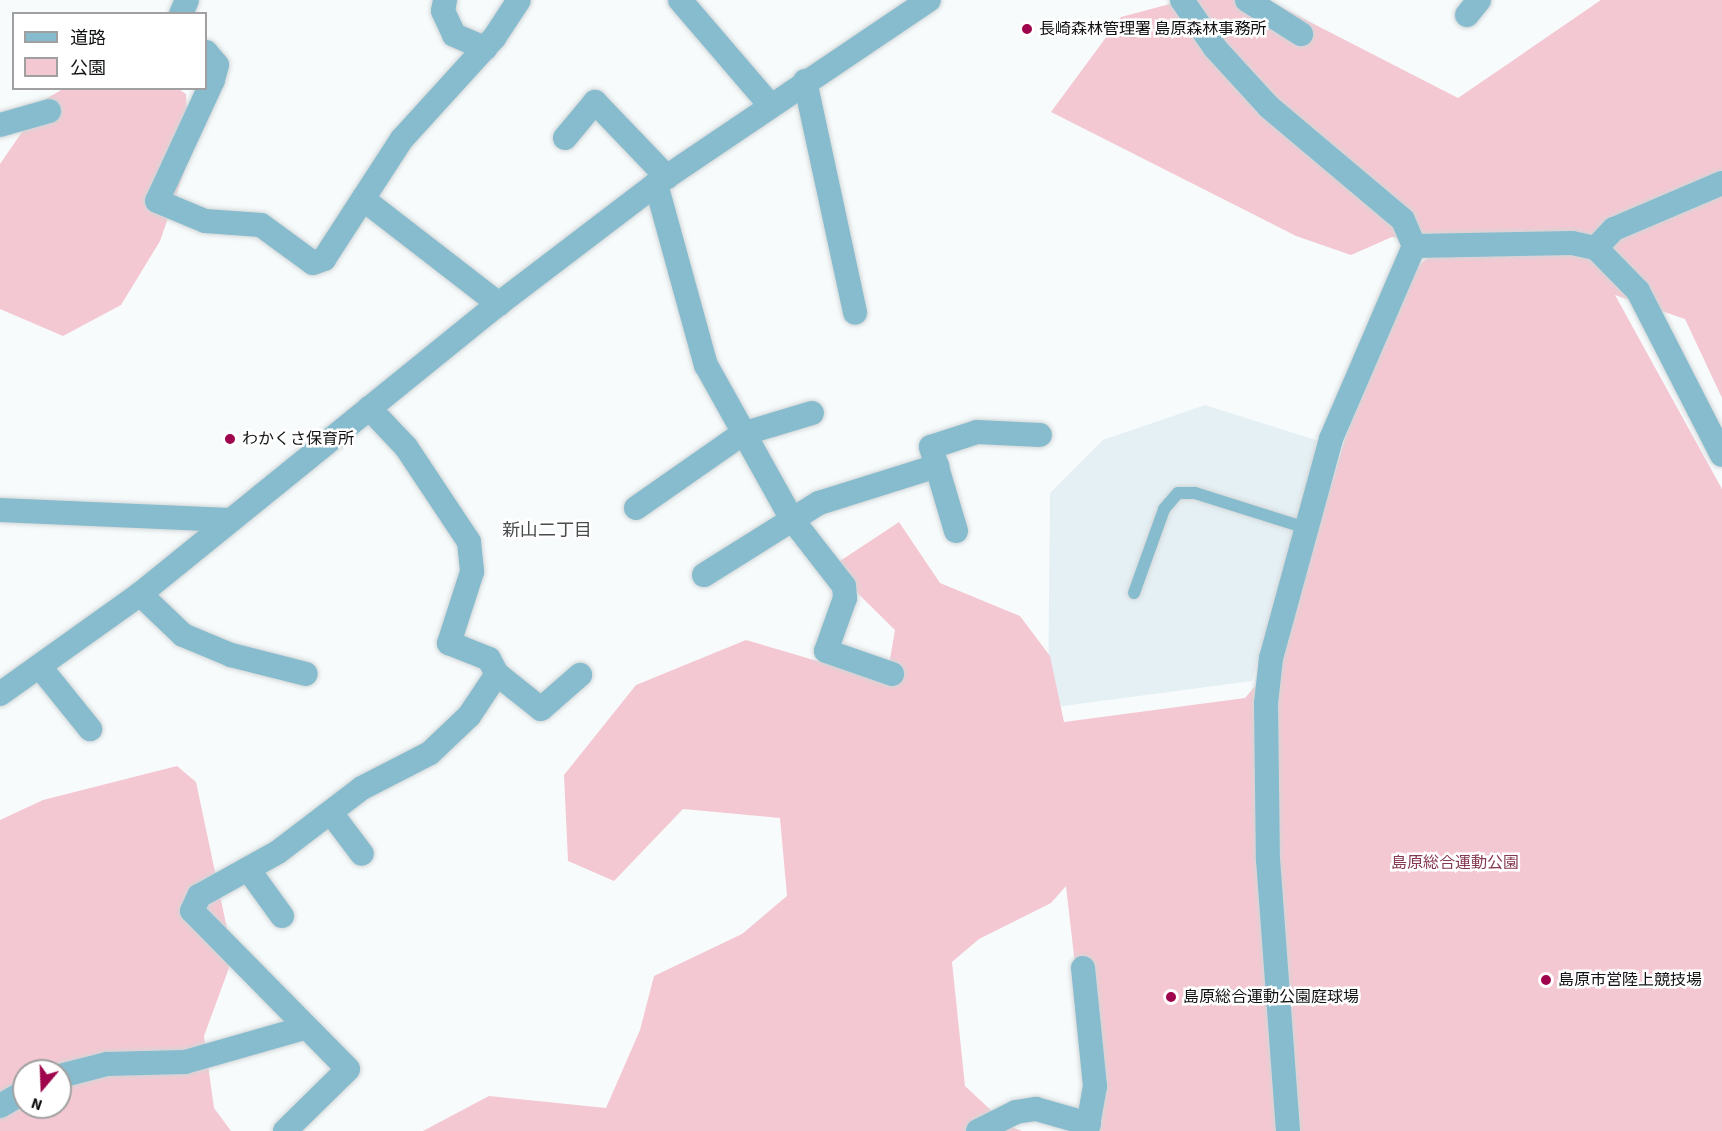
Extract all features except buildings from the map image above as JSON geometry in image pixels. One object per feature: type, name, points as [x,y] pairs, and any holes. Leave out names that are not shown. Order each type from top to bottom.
[{"type":"street","points":[[445,0],[442,11],[454,35],[485,48]]},
{"type":"street","points":[[207,53],[217,65],[213,80],[157,201],[205,221],[261,225],[313,263],[324,259],[402,139],[485,48],[519,0]]},
{"type":"street","points":[[680,0],[769,105]]},
{"type":"street","points":[[0,694],[140,594],[499,304],[662,181],[769,105],[929,0]]},
{"type":"street","points":[[1182,0],[1215,48],[1269,107],[1403,220],[1414,246],[1331,439],[1271,658],[1266,703],[1268,859],[1288,1131]]},
{"type":"street","points":[[1247,0],[1301,34]]},
{"type":"street","points":[[805,81],[855,313]]},
{"type":"street","points":[[565,138],[595,102],[662,181],[706,365],[742,434],[791,518],[844,586],[845,598],[826,651],[892,674]]},
{"type":"street","points":[[0,125],[49,111]]},
{"type":"street","points":[[1596,248],[1614,230],[1722,183]]},
{"type":"street","points":[[363,199],[499,304]]},
{"type":"street","points":[[1414,246],[1572,243],[1596,248],[1638,291],[1722,455]]},
{"type":"street","points":[[369,408],[406,447],[470,542],[472,572],[449,643],[489,659],[497,674],[541,709],[580,675]]},
{"type":"street","points":[[636,508],[742,434],[812,413]]},
{"type":"street","points":[[956,531],[931,447],[968,435],[1040,435]]},
{"type":"street","points":[[704,575],[791,518],[819,503],[937,466]]},
{"type":"street","points":[[0,510],[229,520]]},
{"type":"street","points":[[140,594],[183,635],[231,655],[306,674]]},
{"type":"street","points":[[40,666],[90,729]]},
{"type":"street","points":[[285,1131],[348,1069],[304,1028],[192,911],[199,896],[248,869],[331,813],[362,788],[430,753],[470,716],[497,674]]},
{"type":"street","points":[[331,813],[362,854]]},
{"type":"street","points":[[248,869],[282,916]]},
{"type":"street","points":[[978,1131],[1016,1112],[1036,1109],[1088,1127],[1095,1086],[1083,968]]},
{"type":"street","points":[[72,1073],[107,1064],[185,1062],[304,1028]]},
{"type":"lane","points":[[1134,593],[1164,509],[1178,493],[1195,493],[1306,528]]},
{"type":"shaded area","points":[[1205,405],[1319,441],[1252,681],[1048,708],[1050,493],[1103,440]]},
{"type":"green space","name":"島原総合運動公園","points":[[1185,0],[1267,0],[1458,98],[1601,0],[1722,0],[1722,398],[1685,319],[1615,295],[1722,489],[1722,1131],[1094,1131],[1066,886],[1051,903],[979,939],[952,962],[965,1086],[1008,1126],[1022,1131],[423,1131],[489,1096],[606,1108],[640,1030],[654,976],[742,934],[787,896],[780,818],[683,809],[614,881],[568,861],[564,775],[636,685],[746,640],[858,673],[889,665],[895,630],[831,567],[899,522],[940,583],[1020,616],[1050,656],[1064,722],[1245,698],[1279,658],[1346,436],[1415,268],[1433,254],[1471,245],[1392,237],[1351,255],[1296,236],[1051,112],[1121,17]]},
{"type":"green space","points":[[61,90],[180,90],[186,94],[189,158],[160,241],[121,305],[63,336],[0,309],[0,164],[44,100]]},
{"type":"green space","points":[[177,766],[196,782],[233,957],[204,1036],[214,1108],[231,1131],[0,1131],[0,820],[43,800]]},
{"type":"place","name":"長崎森林管理署 島原森林事務所","points":[[1027,29]]},
{"type":"place","name":"わかくさ保育所","points":[[230,439]]},
{"type":"place","name":"島原市営陸上競技場","points":[[1546,980]]},
{"type":"place","name":"島原総合運動公園庭球場","points":[[1171,997]]},
{"type":"district","name":"新山二丁目","points":[[547,531]]}]
